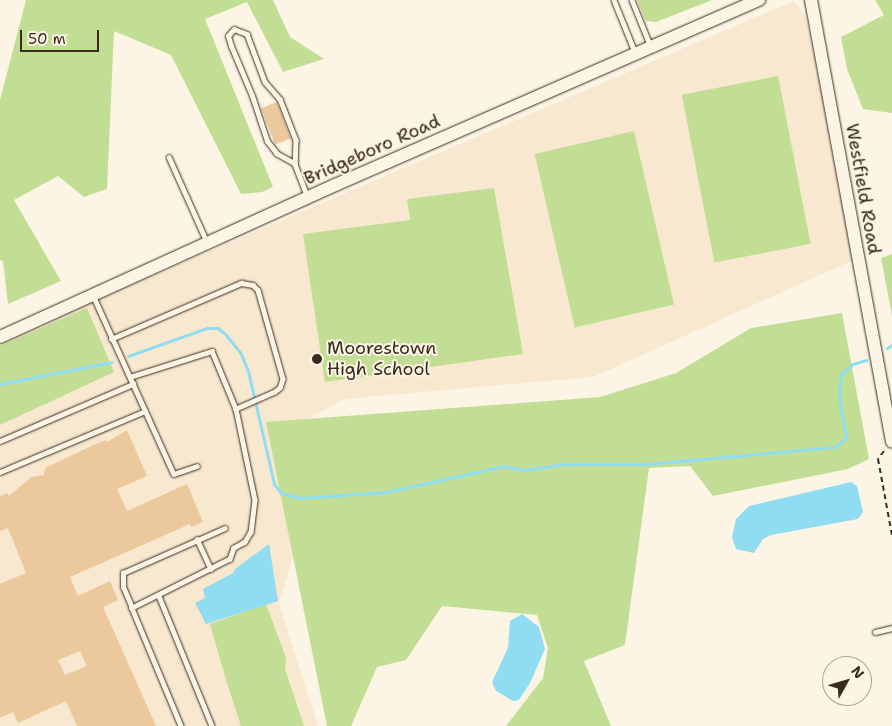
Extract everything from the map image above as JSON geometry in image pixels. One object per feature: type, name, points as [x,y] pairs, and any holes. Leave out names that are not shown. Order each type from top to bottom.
[{"type":"main road","name":"Westfield Road","points":[[812,0],[892,442]]},
{"type":"main road","name":"Bridgeboro Road","points":[[0,337],[307,197],[637,55],[752,2]]},
{"type":"lane","points":[[614,0],[637,55]]},
{"type":"lane","points":[[632,0],[652,48]]},
{"type":"lane","points":[[295,164],[277,154],[267,141],[252,96],[228,36],[234,29],[247,34],[265,82],[280,99],[296,140],[295,164],[307,197]]},
{"type":"lane","points":[[169,157],[207,243]]},
{"type":"lane","points":[[111,339],[241,283],[252,285],[258,290],[283,379],[280,388],[275,392],[236,408]]},
{"type":"lane","points":[[93,295],[111,339],[174,474],[197,466]]},
{"type":"lane","points":[[130,378],[212,351],[236,408],[255,500],[254,518],[245,542],[234,548],[230,559],[132,608]]},
{"type":"lane","points":[[0,441],[133,384]]},
{"type":"lane","points":[[0,472],[145,411]]},
{"type":"lane","points":[[181,726],[123,588],[123,572],[225,528]]},
{"type":"lane","points":[[197,539],[211,569]]},
{"type":"lane","points":[[159,596],[212,726]]},
{"type":"lane","points":[[875,632],[892,628]]},
{"type":"path","points":[[878,459],[892,535]]},
{"type":"shaded area","name":"Moorestown High School","points":[[794,1],[806,17],[858,258],[593,377],[344,399],[270,439],[294,553],[279,604],[318,726],[0,726],[0,341]]},
{"type":"green space","points":[[26,0],[273,0],[290,37],[324,59],[283,72],[247,2],[205,19],[273,187],[262,192],[241,194],[171,55],[114,31],[107,189],[84,197],[58,176],[14,200],[61,281],[8,304],[3,261],[0,260],[0,100]]},
{"type":"green space","points":[[637,0],[712,0],[656,22],[646,21]]},
{"type":"green space","points":[[875,0],[892,0],[892,113],[863,109],[847,69],[841,37],[884,15]]},
{"type":"green space","points":[[778,76],[811,244],[714,263],[682,95]]},
{"type":"green space","points":[[634,131],[674,304],[575,327],[535,154]]},
{"type":"green space","points":[[494,188],[523,354],[325,382],[303,234],[410,220],[407,199]]},
{"type":"green space","points":[[892,254],[892,316],[881,258]]},
{"type":"green space","points":[[87,308],[114,372],[0,425],[0,346]]},
{"type":"green space","points":[[842,313],[869,459],[848,469],[713,496],[690,466],[649,468],[625,645],[584,661],[611,726],[506,726],[543,678],[548,648],[537,615],[442,606],[406,660],[377,667],[351,726],[327,726],[266,422],[600,397],[676,373],[751,328]]},
{"type":"green space","points":[[266,604],[286,658],[285,669],[304,726],[241,726],[226,680],[210,624]]},
{"type":"water","points":[[851,482],[857,486],[863,512],[858,519],[771,535],[763,539],[754,553],[736,549],[732,537],[736,519],[749,506]]},
{"type":"water","points":[[269,544],[278,601],[206,624],[195,603],[205,598],[203,589],[233,573],[236,568]]},
{"type":"water","points":[[522,614],[539,627],[545,649],[530,683],[519,700],[513,701],[496,691],[492,682],[508,648],[510,621]]},
{"type":"building","points":[[277,102],[291,138],[275,145],[261,108]]},
{"type":"building","points":[[127,430],[147,476],[117,489],[127,511],[187,484],[203,522],[191,527],[190,524],[70,577],[78,596],[110,581],[118,600],[103,607],[156,726],[77,726],[66,701],[18,723],[13,712],[0,718],[0,584],[26,573],[8,528],[0,531],[0,496],[7,493],[9,496],[31,477],[44,475],[45,468],[96,444],[106,440],[107,442]],"holes":[[[80,651],[87,666],[65,675],[58,660]]]},
{"type":"waterway","points":[[128,356],[207,328],[218,328],[240,352],[248,371],[274,484],[281,493],[301,498],[386,492],[504,466],[525,470],[564,464],[647,464],[835,447],[846,438],[839,397],[841,374],[853,364],[866,360]]},
{"type":"waterway","points":[[887,348],[892,345]]},
{"type":"waterway","points":[[0,384],[112,362]]},
{"type":"place","name":"Moorestown High School","points":[[317,359]]}]
